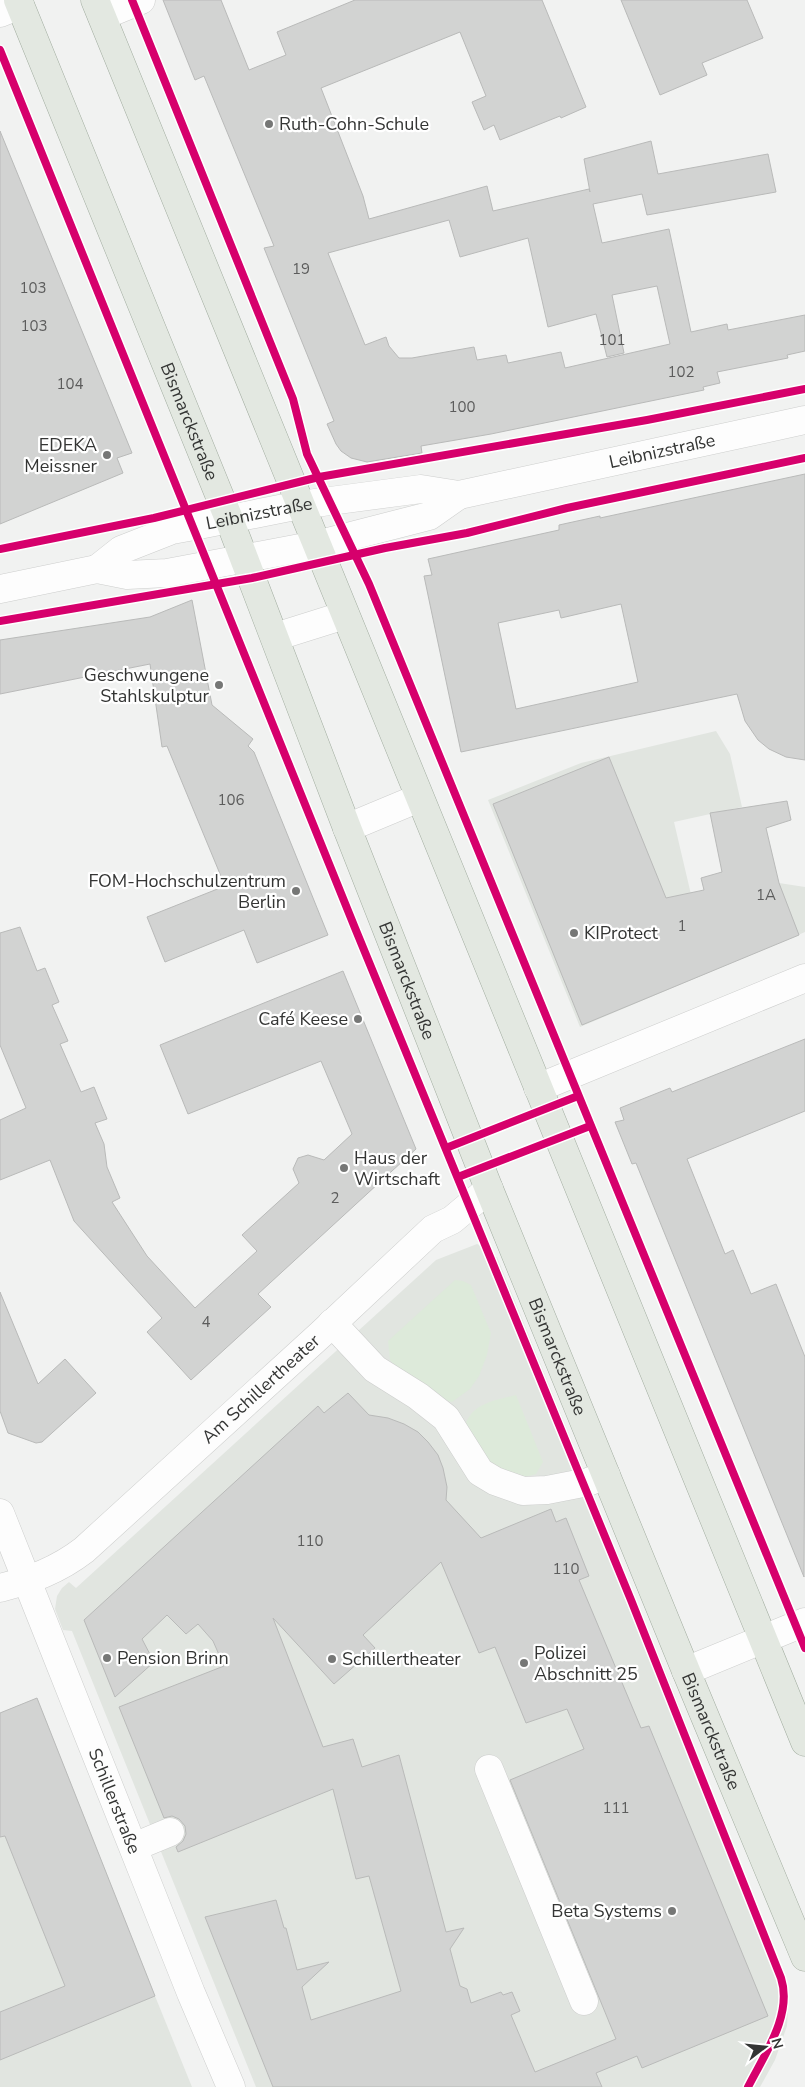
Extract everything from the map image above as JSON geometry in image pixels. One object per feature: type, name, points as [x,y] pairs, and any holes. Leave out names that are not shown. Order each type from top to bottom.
[{"type":"main road","name":"Bismarckstraße","points":[[13,6],[229,519],[347,828],[489,1189],[805,1956]]},
{"type":"main road","points":[[98,8],[805,1742]]},
{"type":"street","points":[[98,8],[141,0]]},
{"type":"street","name":"Leibnizstraße","points":[[97,569],[121,550],[172,530],[300,504],[421,489],[459,495],[805,420]]},
{"type":"street","name":"Leibnizstraße","points":[[0,589],[97,569],[127,575],[167,573],[316,545],[429,516],[459,495]]},
{"type":"street","points":[[275,637],[345,615]]},
{"type":"street","points":[[347,828],[419,798]]},
{"type":"street","points":[[538,1088],[805,978]]},
{"type":"street","name":"Am Schillertheater","points":[[0,1588],[27,1581],[68,1562],[84,1550],[433,1229],[452,1220],[489,1189]]},
{"type":"street","points":[[332,1323],[375,1369],[418,1396],[446,1418],[480,1472],[495,1481],[523,1490],[547,1490],[588,1482],[606,1475]]},
{"type":"street","name":"Schillerstraße","points":[[0,1513],[231,2087]]},
{"type":"street","points":[[686,1671],[805,1622]]},
{"type":"street","points":[[763,1639],[799,1633],[805,1634]]},
{"type":"street","points":[[490,1769],[584,2001]]},
{"type":"street","points":[[134,1847],[170,1832]]},
{"type":"shaded area","points":[[716,731],[730,754],[742,807],[674,822],[693,903],[779,883],[805,887],[805,932],[580,1027],[488,800],[581,763]]},
{"type":"shaded area","points":[[477,1244],[483,1247],[487,1260],[497,1257],[667,1675],[783,1972],[776,1976],[788,2008],[787,2026],[775,2060],[760,2087],[256,2087],[72,1631],[63,1630],[55,1609],[57,1596],[62,1588],[69,1582],[76,1588],[436,1260]]},
{"type":"shaded area","points":[[37,1698],[192,2087],[0,2087],[0,1713]]},
{"type":"green space","points":[[455,1280],[471,1285],[491,1333],[487,1355],[479,1376],[470,1389],[452,1402],[440,1399],[400,1372],[390,1360],[388,1341]]},
{"type":"green space","points":[[516,1395],[543,1462],[536,1474],[518,1479],[490,1466],[465,1426],[468,1418],[478,1407]]},
{"type":"building","points":[[163,0],[221,0],[249,70],[286,55],[277,32],[355,0],[542,0],[586,107],[561,118],[560,116],[500,140],[494,125],[484,130],[472,102],[486,96],[460,32],[321,88],[363,196],[369,219],[487,186],[493,211],[589,189],[590,192],[584,159],[651,141],[658,174],[768,154],[776,192],[647,215],[642,194],[593,204],[602,243],[669,229],[691,332],[727,324],[728,330],[805,315],[805,351],[787,355],[788,358],[717,372],[720,383],[703,387],[704,390],[491,434],[421,446],[422,453],[367,462],[351,458],[341,451],[336,444],[327,424],[334,421],[264,248],[274,246],[204,76],[195,80]],"holes":[[[449,220],[460,257],[528,238],[548,327],[596,314],[607,357],[624,353],[612,295],[657,286],[670,344],[565,368],[561,352],[508,363],[506,355],[477,360],[474,347],[412,358],[399,358],[389,346],[386,337],[365,345],[328,253]]]},
{"type":"building","points":[[621,0],[747,0],[763,38],[702,63],[707,75],[660,95]]},
{"type":"building","points":[[0,131],[132,453],[117,458],[123,473],[0,524]]},
{"type":"building","points":[[805,474],[805,760],[786,757],[769,749],[758,740],[745,721],[737,694],[461,752],[424,576],[432,575],[428,559],[559,530],[559,525],[600,516],[600,518]],"holes":[[[621,604],[638,682],[516,709],[498,623],[559,610],[561,618]]]},
{"type":"building","points":[[192,600],[212,705],[253,739],[248,746],[254,752],[328,935],[257,963],[244,930],[165,962],[147,917],[225,886],[167,746],[162,747],[150,664],[0,694],[0,640],[150,617]]},
{"type":"building","points":[[609,757],[666,898],[704,890],[701,878],[722,872],[710,813],[787,801],[791,820],[766,828],[779,883],[799,935],[582,1025],[493,804]]},
{"type":"building","points":[[20,927],[37,971],[45,968],[59,1002],[52,1005],[68,1041],[60,1044],[81,1092],[94,1087],[107,1119],[95,1123],[104,1144],[107,1167],[120,1198],[112,1202],[147,1256],[195,1308],[257,1251],[242,1235],[299,1183],[293,1169],[298,1158],[308,1155],[324,1160],[352,1134],[321,1061],[188,1114],[160,1045],[343,971],[416,1149],[258,1294],[271,1307],[191,1380],[147,1332],[162,1318],[74,1221],[50,1160],[0,1180],[0,1120],[26,1108],[0,1045],[0,933]]},
{"type":"building","points":[[805,1039],[805,1111],[687,1159],[725,1254],[733,1250],[751,1294],[776,1284],[805,1357],[804,1577],[636,1163],[632,1164],[615,1122],[624,1120],[620,1108],[670,1088],[672,1092]]},
{"type":"building","points":[[0,1292],[38,1384],[65,1359],[96,1393],[42,1442],[36,1443],[8,1433],[0,1411]]},
{"type":"building","points":[[348,1393],[369,1415],[388,1418],[418,1432],[438,1455],[447,1487],[446,1500],[481,1538],[551,1509],[556,1522],[566,1518],[589,1576],[579,1580],[641,1728],[649,1726],[768,2016],[642,2068],[637,2056],[596,2073],[602,2087],[273,2087],[205,1917],[276,1900],[284,1928],[286,1928],[297,1970],[329,1962],[302,1987],[311,2020],[401,1991],[369,1876],[356,1879],[333,1789],[178,1852],[176,1847],[183,1841],[186,1834],[185,1826],[179,1819],[172,1816],[164,1818],[119,1707],[224,1666],[213,1641],[198,1624],[186,1634],[167,1615],[142,1639],[154,1662],[115,1697],[84,1620],[318,1406],[324,1413]],"holes":[[[441,1562],[479,1653],[495,1647],[526,1723],[567,1709],[584,1749],[510,1780],[616,2039],[535,2072],[511,2015],[520,2011],[512,1992],[503,1995],[501,1992],[471,2003],[467,1989],[460,1986],[450,1949],[464,1928],[446,1932],[399,1755],[362,1767],[353,1739],[323,1747],[273,1618],[334,1684],[375,1648],[363,1635]]]},
{"type":"building","points":[[37,1698],[155,1996],[0,2060],[0,2012],[65,1986],[5,1836],[0,1837],[0,1713]]},
{"type":"cycle path","points":[[132,0],[293,399],[307,454],[369,584],[805,1648]]},
{"type":"cycle path","points":[[0,50],[355,928],[631,1600],[781,1978],[784,1992],[780,2020],[769,2048],[748,2087]]},
{"type":"cycle path","points":[[0,549],[154,518],[319,477],[647,420],[805,389]]},
{"type":"cycle path","points":[[0,621],[252,578],[385,548],[467,533],[567,508],[805,458]]},
{"type":"cycle path","points":[[446,1148],[578,1096]]},
{"type":"cycle path","points":[[458,1177],[590,1126]]},
{"type":"place","name":"Ruth-Cohn-Schule","points":[[269,124]]},
{"type":"place","name":"EDEKA Meissner","points":[[107,455]]},
{"type":"place","name":"Geschwungene Stahlskulptur","points":[[219,685]]},
{"type":"place","name":"FOM-Hochschulzentrum Berlin","points":[[296,891]]},
{"type":"place","name":"KIProtect","points":[[574,933]]},
{"type":"place","name":"Café Keese","points":[[358,1019]]},
{"type":"place","name":"Haus der Wirtschaft","points":[[344,1168]]},
{"type":"place","name":"Pension Brinn","points":[[107,1658]]},
{"type":"place","name":"Schillertheater","points":[[332,1659]]},
{"type":"place","name":"Polizei Abschnitt 25","points":[[524,1663]]},
{"type":"place","name":"Beta Systems","points":[[672,1911]]}]
